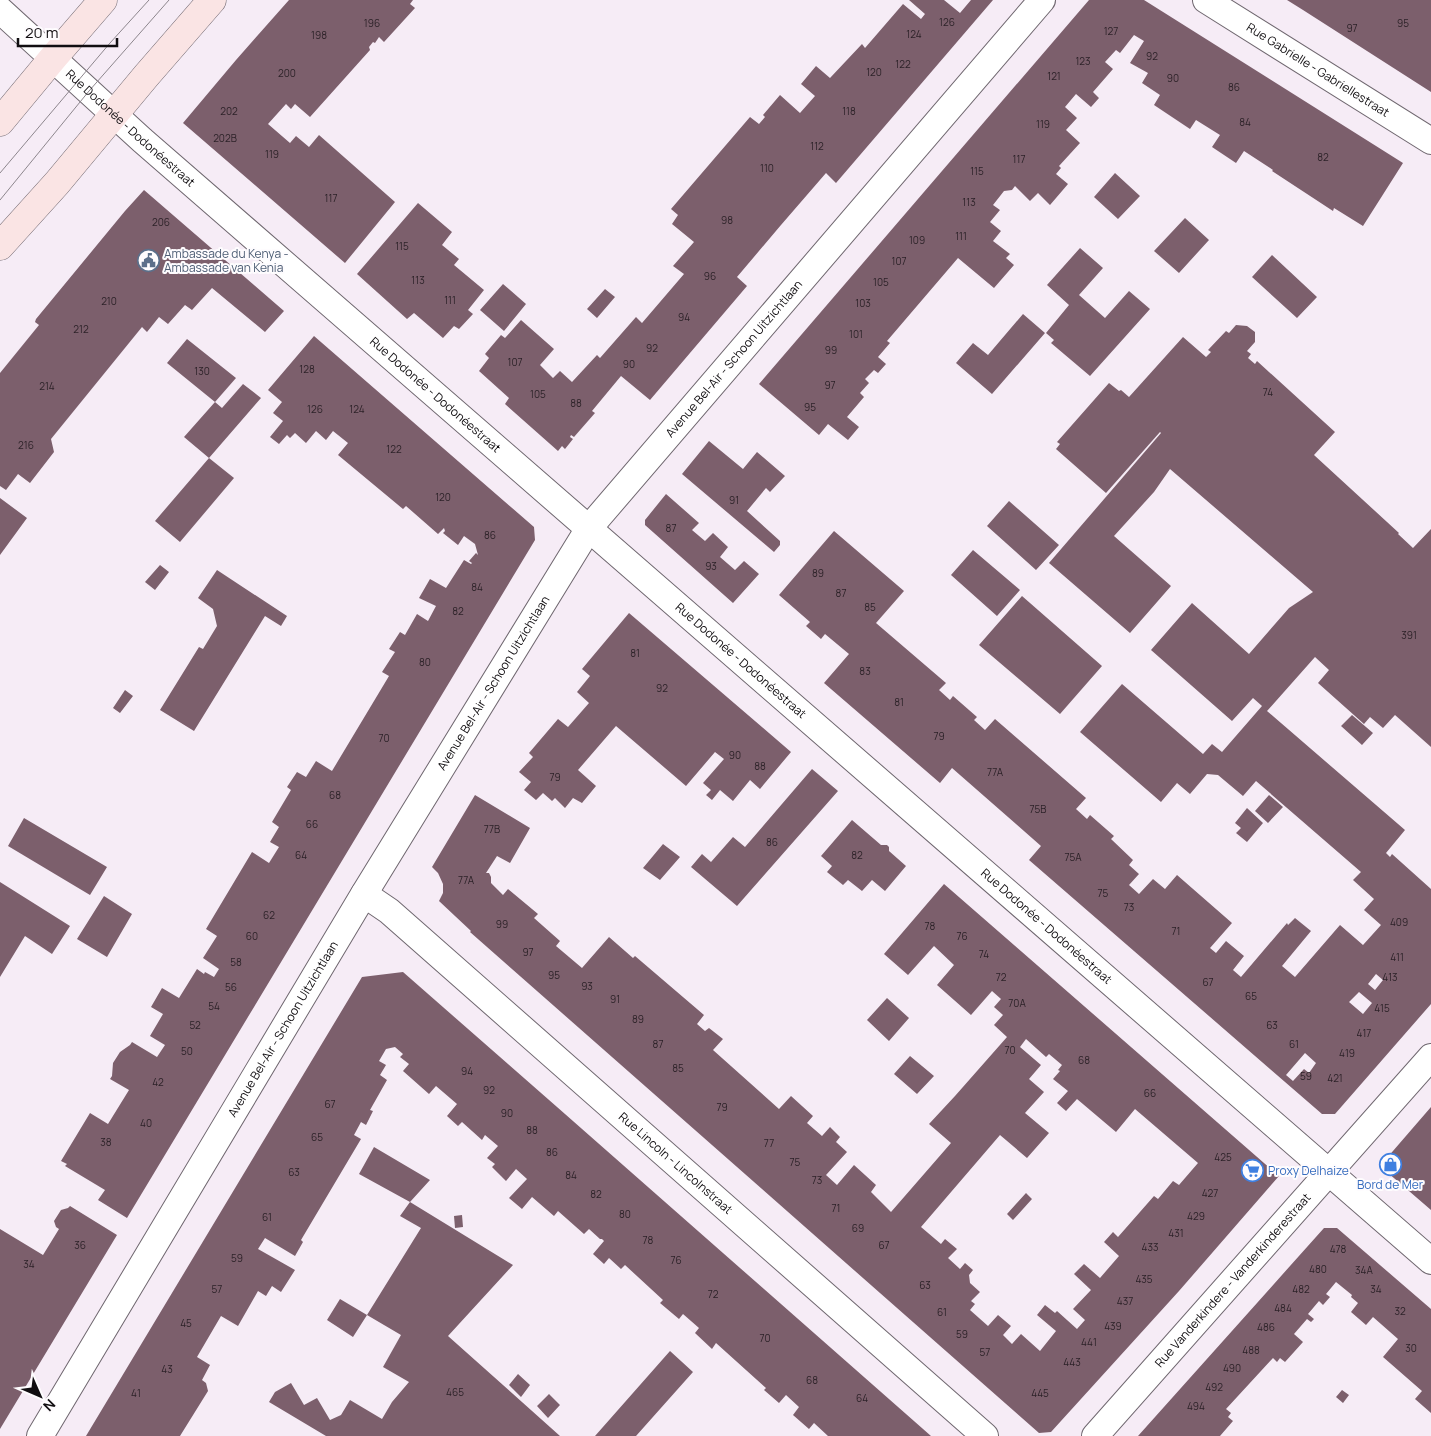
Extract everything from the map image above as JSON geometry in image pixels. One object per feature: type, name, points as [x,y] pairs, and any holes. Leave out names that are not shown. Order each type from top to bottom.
[{"type":"main road","points":[[0,122],[103,0]]},
{"type":"main road","points":[[0,246],[57,183],[212,0]]},
{"type":"street","name":"Avenue Bel-Air - Schoon Uitzichtlaan","points":[[40,1436],[364,894],[589,528],[1042,0]]},
{"type":"street","name":"Rue Gabrielle - Gabriellestraat","points":[[1206,0],[1431,142]]},
{"type":"street","name":"Rue Dodonée - Dodonéestraat","points":[[0,10],[114,114],[1431,1261]]},
{"type":"street","name":"Rue Lincoln - Lincolnstraat","points":[[364,894],[389,911],[985,1436]]},
{"type":"street","name":"Rue Vanderkindere - Vanderkinderestraat","points":[[1094,1436],[1431,1057]]},
{"type":"building","points":[[289,0],[413,0],[410,4],[415,8],[384,42],[379,37],[375,43],[373,42],[369,47],[370,50],[310,117],[295,104],[291,109],[286,104],[268,124],[290,143],[296,136],[309,147],[319,135],[395,202],[345,263],[183,123]]},
{"type":"building","points":[[909,0],[944,0],[960,13],[971,0],[993,0],[836,183],[826,173],[781,225],[737,277],[747,286],[650,400],[621,376],[592,411],[595,413],[574,437],[571,435],[570,437],[573,439],[565,449],[562,446],[558,451],[505,404],[509,398],[479,371],[489,358],[485,354],[501,335],[505,338],[521,320],[554,349],[540,365],[553,378],[560,371],[572,382],[597,355],[600,358],[636,317],[642,323],[684,274],[673,266],[694,242],[672,224],[678,215],[671,209],[750,117],[759,124],[765,117],[763,115],[780,95],[800,113],[815,96],[801,84],[816,66],[830,78],[862,44],[865,48],[903,4],[921,19],[925,14]]},
{"type":"building","points":[[1089,0],[1144,0],[1403,163],[1363,226],[1334,208],[1333,211],[1244,151],[1236,163],[1212,147],[1220,135],[1196,120],[1190,129],[1154,105],[1160,95],[1142,83],[1148,73],[1130,63],[1144,41],[1134,35],[1120,53],[1116,50],[1105,62],[1113,69],[1093,92],[1099,98],[1091,107],[1076,94],[1065,107],[1077,118],[1066,130],[1080,143],[1059,166],[1061,168],[1056,174],[1068,184],[1050,205],[1038,193],[1030,201],[1015,186],[1012,190],[1004,191],[993,205],[1000,210],[990,222],[1001,231],[993,241],[1010,254],[1006,258],[1014,265],[994,288],[958,258],[887,341],[890,343],[878,357],[886,364],[878,373],[874,370],[865,379],[869,383],[860,393],[864,397],[847,417],[859,427],[848,440],[828,424],[819,435],[759,384]]},
{"type":"building","points":[[1287,0],[1431,0],[1431,92],[1303,10]]},
{"type":"building","points":[[1115,173],[1140,196],[1118,219],[1094,197]]},
{"type":"building","points":[[144,190],[284,311],[265,332],[212,288],[192,310],[185,305],[168,324],[159,317],[147,332],[142,327],[51,439],[54,452],[30,483],[18,474],[6,490],[0,486],[0,373],[39,325],[35,322],[36,319]]},
{"type":"building","points":[[418,203],[452,232],[442,245],[459,259],[454,265],[484,290],[468,310],[473,314],[459,329],[454,326],[443,338],[414,313],[407,319],[357,274]]},
{"type":"building","points":[[1185,218],[1209,240],[1179,273],[1154,251]]},
{"type":"building","points":[[1080,248],[1103,268],[1079,295],[1105,318],[1129,291],[1150,309],[1090,376],[1051,343],[1054,340],[1046,333],[1069,305],[1047,285]]},
{"type":"building","points":[[1272,255],[1317,297],[1297,318],[1252,277]]},
{"type":"building","points":[[503,284],[526,304],[504,331],[480,310]]},
{"type":"building","points":[[605,289],[615,297],[597,318],[587,309]]},
{"type":"building","points":[[1023,314],[1045,333],[992,394],[956,363],[973,343],[988,355]]},
{"type":"building","points":[[1236,325],[1247,326],[1255,332],[1255,342],[1247,351],[1251,354],[1248,358],[1255,364],[1257,361],[1335,432],[1314,455],[1413,548],[1431,529],[1431,747],[1395,715],[1383,728],[1370,717],[1364,724],[1318,683],[1329,670],[1315,657],[1267,711],[1405,830],[1386,853],[1390,857],[1392,854],[1431,889],[1431,1004],[1335,1114],[1322,1114],[1029,860],[1041,846],[952,768],[940,783],[824,683],[849,654],[825,634],[821,639],[806,626],[810,622],[779,595],[834,531],[904,591],[876,623],[946,683],[939,690],[950,700],[953,696],[977,717],[974,720],[985,730],[995,719],[1086,798],[1076,809],[1087,819],[1090,815],[1114,836],[1111,839],[1133,860],[1129,865],[1139,874],[1129,885],[1139,894],[1153,879],[1165,889],[1177,875],[1232,923],[1210,948],[1216,953],[1226,941],[1244,956],[1233,970],[1241,977],[1287,923],[1288,925],[1295,918],[1311,931],[1282,966],[1295,977],[1340,925],[1363,945],[1381,925],[1364,910],[1374,899],[1353,880],[1361,872],[1256,781],[1243,796],[1218,775],[1207,774],[1190,794],[1177,783],[1161,802],[1080,732],[1122,684],[1203,754],[1212,744],[1222,752],[1262,706],[1253,698],[1232,721],[1151,650],[1192,603],[1249,654],[1289,608],[1313,592],[1170,469],[1154,492],[1114,536],[1171,586],[1130,633],[1049,563],[1161,433],[1106,493],[1056,449],[1060,444],[1057,442],[1109,383],[1129,397],[1183,337],[1206,357],[1211,352],[1208,350],[1226,331],[1229,333]],"holes":[[[1376,974],[1383,980],[1375,990],[1368,984]],[[1359,992],[1372,1003],[1363,1014],[1349,1002]],[[1305,1053],[1316,1063],[1309,1073],[1304,1069],[1293,1081],[1286,1075]]]},
{"type":"building","points":[[314,336],[534,527],[535,540],[127,1218],[98,1200],[105,1190],[65,1166],[67,1164],[61,1161],[90,1113],[108,1124],[129,1090],[110,1079],[113,1063],[120,1052],[132,1042],[157,1057],[165,1045],[150,1036],[163,1014],[151,1007],[162,988],[179,998],[197,969],[204,974],[205,972],[214,977],[219,969],[203,958],[217,936],[206,929],[252,852],[269,863],[279,847],[270,842],[279,827],[272,822],[291,790],[287,787],[297,772],[306,777],[316,761],[332,771],[389,676],[382,672],[395,652],[389,649],[400,632],[405,635],[417,614],[428,621],[436,606],[419,598],[430,579],[446,588],[464,560],[471,564],[469,561],[476,553],[478,555],[475,544],[464,536],[458,545],[443,533],[445,531],[444,528],[438,534],[406,506],[403,509],[338,455],[348,443],[333,431],[326,440],[316,431],[306,443],[295,433],[290,438],[287,435],[279,444],[270,437],[283,421],[273,413],[282,402],[268,390]]},
{"type":"building","points":[[187,339],[236,378],[215,402],[167,363]]},
{"type":"building","points":[[243,384],[261,398],[209,458],[184,437],[215,402],[222,408]]},
{"type":"building","points":[[709,441],[743,469],[757,452],[785,476],[770,492],[766,488],[747,511],[780,541],[780,545],[774,552],[682,474]]},
{"type":"building","points":[[209,458],[234,478],[180,542],[155,521]]},
{"type":"building","points":[[666,494],[699,523],[692,530],[705,541],[713,533],[728,547],[720,557],[735,570],[744,561],[759,574],[733,603],[645,525],[645,520]]},
{"type":"building","points":[[0,498],[27,518],[0,555]]},
{"type":"building","points":[[1009,501],[1059,545],[1036,570],[987,526]]},
{"type":"building","points":[[973,550],[1020,590],[997,616],[951,575]]},
{"type":"building","points":[[160,565],[169,572],[155,590],[145,582]]},
{"type":"building","points":[[217,570],[287,616],[281,626],[265,616],[194,731],[160,710],[199,647],[203,649],[217,626],[213,609],[198,598]]},
{"type":"building","points":[[1022,596],[1102,666],[1060,714],[979,645]]},
{"type":"building","points":[[629,613],[791,752],[760,789],[750,780],[733,801],[720,790],[712,800],[706,795],[711,790],[703,783],[724,759],[715,752],[686,786],[616,726],[578,770],[596,786],[582,803],[573,798],[565,808],[555,798],[552,801],[543,793],[536,800],[524,790],[531,782],[519,772],[533,757],[529,753],[558,719],[568,727],[589,703],[577,692],[590,676],[582,669]]},
{"type":"building","points":[[125,690],[133,696],[120,713],[113,708]]},
{"type":"building","points":[[1352,715],[1373,733],[1362,745],[1341,726]]},
{"type":"building","points":[[812,769],[838,791],[737,906],[691,867],[702,854],[711,862],[733,837],[745,847]]},
{"type":"building","points":[[475,795],[530,828],[510,863],[497,856],[486,873],[489,873],[491,877],[491,883],[503,895],[508,889],[538,914],[534,918],[560,941],[556,946],[582,968],[609,937],[633,958],[635,956],[704,1015],[697,1024],[705,1031],[709,1028],[723,1039],[713,1050],[779,1109],[791,1096],[813,1116],[807,1123],[822,1136],[830,1127],[840,1137],[836,1142],[847,1152],[826,1175],[837,1185],[854,1165],[876,1185],[871,1192],[891,1212],[951,1143],[929,1124],[1007,1037],[994,1025],[1003,1015],[994,1007],[1001,999],[992,991],[971,1015],[937,985],[954,965],[934,946],[908,975],[884,954],[944,884],[1279,1176],[1179,1291],[1051,1432],[1039,1433],[470,932],[439,901],[443,893],[443,884],[438,873],[432,867]],"holes":[[[1026,1039],[1046,1057],[1049,1054],[1062,1065],[1058,1070],[1060,1071],[1053,1079],[1068,1091],[1057,1103],[1066,1111],[1077,1099],[1116,1132],[1135,1109],[1198,1163],[1179,1185],[1173,1181],[1158,1199],[1154,1196],[1118,1237],[1113,1232],[1104,1242],[1119,1256],[1100,1278],[1084,1264],[1074,1274],[1091,1290],[1073,1309],[1085,1320],[1077,1329],[1057,1311],[1055,1313],[1045,1305],[1037,1315],[1056,1331],[1040,1351],[1021,1334],[1012,1344],[1003,1335],[1011,1326],[998,1315],[988,1326],[970,1310],[975,1304],[971,1301],[980,1292],[970,1283],[969,1275],[973,1270],[965,1263],[960,1269],[948,1258],[957,1249],[945,1239],[941,1244],[921,1227],[1000,1135],[1027,1158],[1049,1133],[1025,1113],[1044,1092],[1029,1079],[1041,1065],[1020,1047]]]},
{"type":"building","points":[[1269,795],[1283,807],[1268,823],[1255,811]]},
{"type":"building","points":[[1247,808],[1263,823],[1247,842],[1236,833],[1241,828],[1235,823]]},
{"type":"building","points":[[24,818],[107,867],[90,895],[8,846]]},
{"type":"building","points":[[852,820],[881,845],[887,845],[889,851],[906,866],[885,891],[872,880],[862,891],[848,880],[843,885],[827,872],[832,866],[821,856]]},
{"type":"building","points":[[663,844],[680,857],[660,880],[643,868]]},
{"type":"building","points":[[0,882],[70,926],[52,954],[25,936],[0,977]]},
{"type":"building","points":[[104,896],[132,914],[107,957],[77,939]]},
{"type":"building","points":[[403,972],[931,1436],[828,1436],[814,1423],[809,1429],[793,1415],[799,1407],[786,1395],[779,1403],[764,1390],[766,1388],[716,1343],[712,1349],[695,1333],[699,1328],[683,1314],[679,1319],[660,1303],[663,1300],[625,1265],[621,1269],[609,1258],[604,1264],[593,1254],[604,1241],[602,1239],[589,1229],[584,1234],[558,1211],[554,1216],[532,1197],[522,1209],[509,1198],[527,1179],[516,1169],[506,1181],[492,1167],[495,1164],[487,1158],[498,1146],[485,1135],[482,1140],[462,1122],[458,1126],[447,1116],[457,1104],[436,1086],[429,1094],[403,1071],[409,1064],[400,1057],[403,1054],[395,1047],[386,1049],[379,1061],[386,1065],[380,1075],[387,1080],[370,1110],[373,1111],[366,1125],[361,1122],[354,1135],[361,1139],[301,1240],[303,1242],[295,1256],[265,1238],[258,1249],[295,1270],[281,1292],[272,1286],[266,1296],[258,1291],[238,1326],[221,1316],[197,1357],[210,1365],[202,1380],[206,1383],[208,1391],[180,1436],[86,1436],[362,977]]},
{"type":"building","points":[[887,998],[909,1018],[889,1041],[867,1020]]},
{"type":"building","points":[[910,1056],[934,1076],[917,1094],[894,1074]]},
{"type":"building","points":[[1431,1107],[1431,1210],[1380,1166]]},
{"type":"building","points":[[374,1147],[430,1180],[410,1202],[359,1174]]},
{"type":"building","points":[[1026,1193],[1032,1199],[1013,1220],[1007,1214]]},
{"type":"building","points":[[410,1202],[513,1265],[448,1336],[560,1436],[326,1436],[269,1402],[275,1392],[291,1383],[304,1405],[317,1398],[330,1420],[341,1415],[350,1400],[382,1419],[392,1402],[409,1382],[383,1367],[401,1335],[367,1315],[421,1228],[400,1216]]},
{"type":"building","points":[[70,1206],[117,1235],[0,1429],[0,1229],[43,1255],[59,1229],[54,1221],[61,1210]]},
{"type":"building","points":[[462,1215],[463,1227],[455,1228],[454,1216]]},
{"type":"building","points":[[1324,1228],[1337,1228],[1431,1309],[1431,1413],[1415,1399],[1422,1391],[1383,1357],[1398,1339],[1373,1317],[1366,1325],[1351,1312],[1358,1303],[1351,1297],[1352,1295],[1336,1282],[1326,1294],[1330,1297],[1323,1305],[1319,1301],[1308,1314],[1314,1319],[1311,1322],[1307,1319],[1294,1334],[1303,1342],[1285,1362],[1280,1358],[1277,1362],[1273,1358],[1226,1409],[1231,1413],[1228,1417],[1233,1421],[1220,1436],[1138,1436]]},
{"type":"building","points":[[340,1299],[367,1315],[353,1337],[327,1320]]},
{"type":"building","points":[[670,1351],[693,1372],[636,1436],[595,1436]]},
{"type":"building","points":[[518,1374],[530,1385],[521,1397],[509,1385]]},
{"type":"building","points":[[1342,1390],[1349,1395],[1343,1403],[1336,1397]]},
{"type":"building","points":[[549,1394],[560,1405],[548,1418],[537,1406]]},
{"type":"tram line","points":[[0,173],[149,0]]},
{"type":"tram line","points":[[0,200],[89,91],[169,0]]},
{"type":"place","name":"Ambassade du Kenya - Ambassade van Kenia","points":[[148,261]]},
{"type":"place","name":"Bord de Mer","points":[[1390,1164]]},
{"type":"place","name":"Proxy Delhaize","points":[[1252,1171]]}]
